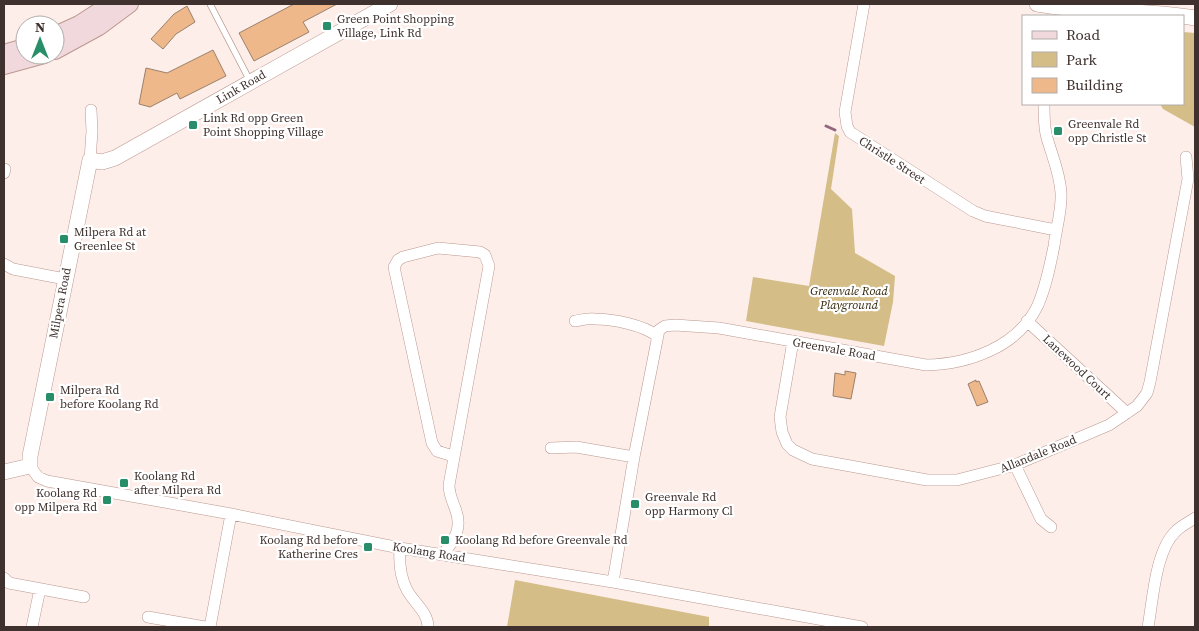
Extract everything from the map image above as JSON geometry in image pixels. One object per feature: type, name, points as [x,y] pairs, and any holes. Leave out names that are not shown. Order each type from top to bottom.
[{"type":"main road","points":[[65,30],[79,24],[110,4]]},
{"type":"main road","points":[[65,46],[99,27],[130,4]]},
{"type":"street","name":"Link Road","points":[[90,160],[102,162],[115,158],[390,4]]},
{"type":"street","name":"Christle Street","points":[[864,4],[845,112],[850,132],[973,211],[985,216],[1056,230]]},
{"type":"street","points":[[1038,4],[1062,12],[1175,15]]},
{"type":"street","name":"Greenvale Road","points":[[657,336],[659,330],[665,326],[719,328],[926,365],[944,365],[965,361],[991,351],[1028,322],[1046,286],[1062,195],[1060,177],[1046,135],[1044,105]]},
{"type":"street","name":"Milpera Road","points":[[30,466],[30,456],[90,160],[91,110]]},
{"type":"street","name":"Allandale Road","points":[[793,341],[780,417],[782,432],[787,444],[793,450],[812,459],[941,481],[957,480],[1015,465],[1109,425],[1143,400],[1150,382],[1188,179],[1186,156]]},
{"type":"street","points":[[442,555],[455,538],[459,526],[457,514],[448,489],[489,266],[485,255],[480,252],[438,248],[403,257],[398,260],[394,267],[432,443],[437,451],[453,456]]},
{"type":"street","points":[[4,264],[13,269],[65,279]]},
{"type":"street","points":[[575,321],[594,319],[628,324],[644,327],[657,336],[613,582]]},
{"type":"street","name":"Lanewood Court","points":[[1028,322],[1127,413]]},
{"type":"street","points":[[551,448],[576,447],[634,457]]},
{"type":"street","points":[[1015,465],[1041,519],[1051,527]]},
{"type":"street","points":[[4,472],[30,466]]},
{"type":"street","name":"Koolang Road","points":[[30,466],[38,477],[47,481],[231,514],[400,548],[613,582],[862,627]]},
{"type":"street","points":[[210,627],[231,514]]},
{"type":"street","points":[[1148,627],[1160,559],[1175,531],[1195,518]]},
{"type":"street","points":[[400,548],[399,561],[403,580],[407,591],[427,619],[428,627]]},
{"type":"street","points":[[4,578],[9,583],[84,597]]},
{"type":"street","points":[[32,627],[40,589]]},
{"type":"street","points":[[148,616],[205,627]]},
{"type":"lane","points":[[210,4],[250,81]]},
{"type":"green space","points":[[1184,32],[1195,33],[1195,127],[1163,109],[1161,105],[1184,105]]},
{"type":"green space","name":"Greenvale Road Playground","points":[[835,133],[839,136],[831,189],[852,209],[855,253],[895,276],[893,302],[884,346],[746,321],[753,277],[809,286]]},
{"type":"green space","points":[[515,580],[709,617],[709,627],[507,627]]},
{"type":"building","points":[[294,4],[337,4],[303,22],[309,32],[254,61],[239,33]]},
{"type":"building","points":[[187,6],[195,22],[176,34],[163,49],[151,39],[174,14]]},
{"type":"building","points":[[213,50],[226,76],[180,99],[177,93],[150,107],[139,104],[146,68],[167,73]]},
{"type":"building","points":[[845,371],[856,373],[851,399],[833,396],[835,373],[845,375]]},
{"type":"building","points":[[976,380],[976,382],[979,381],[988,402],[977,406],[968,384]]},
{"type":"waterway","points":[[826,126],[835,130]]},
{"type":"place","name":"Green Point Shopping Village, Link Rd","points":[[327,26]]},
{"type":"place","name":"Link Rd opp Green Point Shopping Village","points":[[193,125]]},
{"type":"place","name":"Greenvale Rd opp Christle St","points":[[1058,131]]},
{"type":"place","name":"Milpera Rd at Greenlee St","points":[[64,239]]},
{"type":"place","name":"Milpera Rd before Koolang Rd","points":[[50,397]]},
{"type":"place","name":"Koolang Rd after Milpera Rd","points":[[124,483]]},
{"type":"place","name":"Koolang Rd opp Milpera Rd","points":[[107,500]]},
{"type":"place","name":"Greenvale Rd opp Harmony Cl","points":[[635,504]]},
{"type":"place","name":"Koolang Rd before Greenvale Rd","points":[[445,540]]},
{"type":"place","name":"Koolang Rd before Katherine Cres","points":[[368,547]]}]
